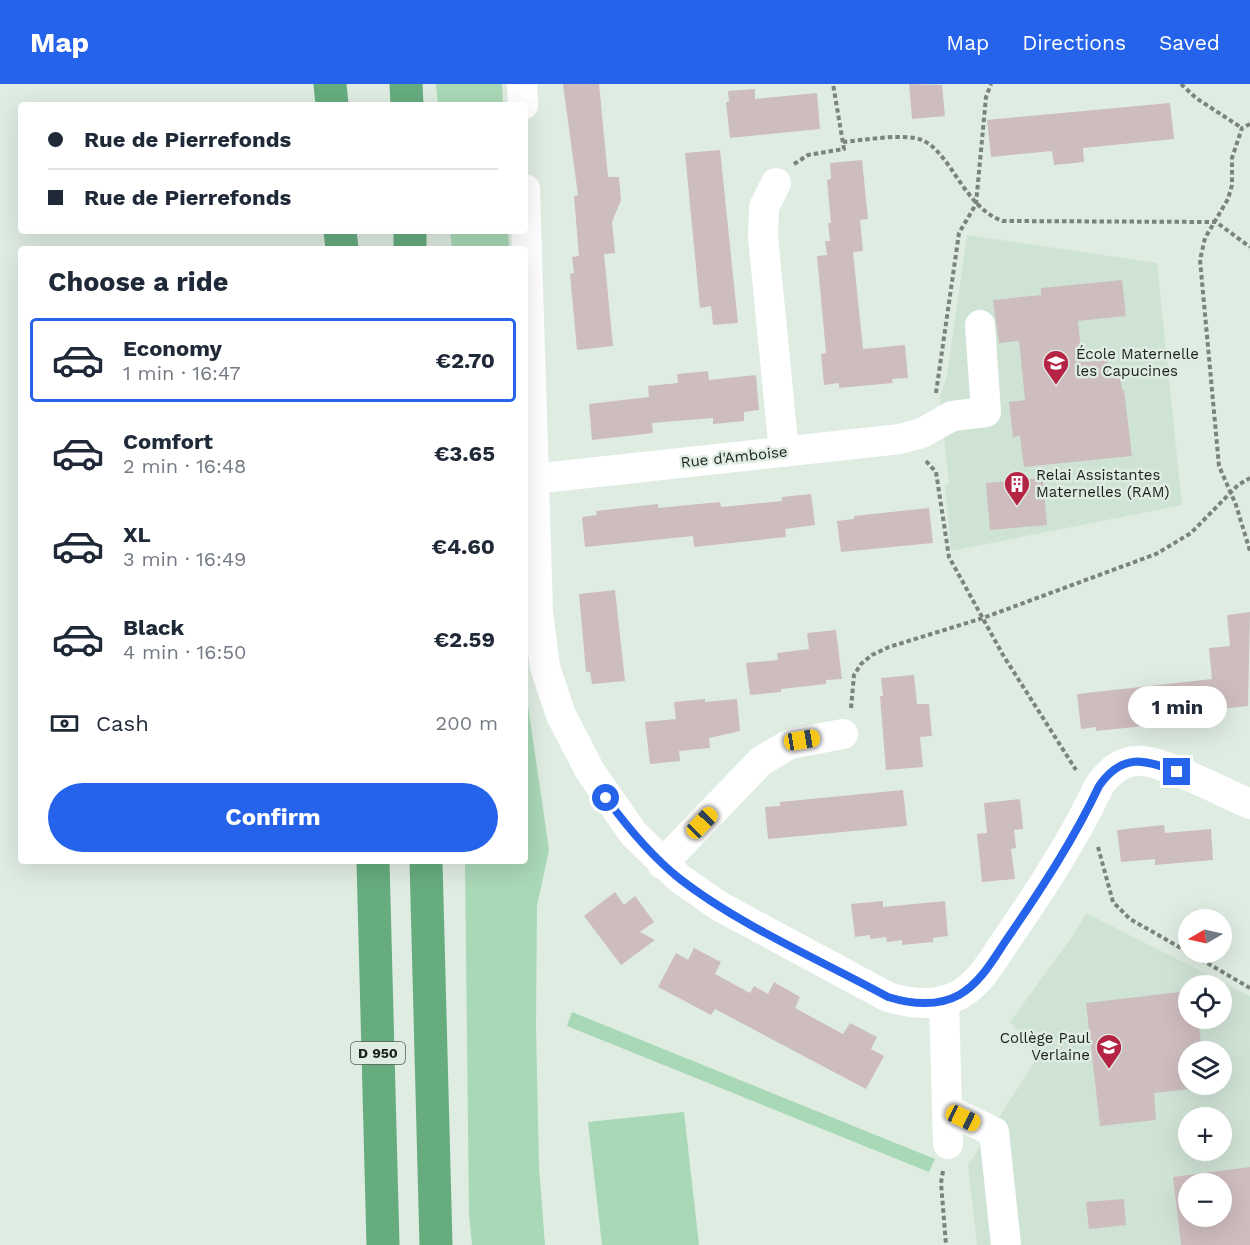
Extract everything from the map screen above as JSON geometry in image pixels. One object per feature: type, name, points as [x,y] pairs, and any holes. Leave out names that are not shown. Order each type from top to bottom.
[{"type":"highway","points":[[330,84],[332,102]]},
{"type":"highway","points":[[353,84],[354,102]]},
{"type":"highway","points":[[406,84],[407,102]]},
{"type":"highway","name":"D 950","points":[[373,864],[383,1245]]},
{"type":"highway","points":[[426,864],[436,1245]]},
{"type":"street","points":[[522,84],[523,102]]},
{"type":"street","points":[[776,183],[764,207],[763,237],[784,452]]},
{"type":"street","points":[[528,298],[538,612],[545,667],[552,692],[571,737],[606,798],[633,833],[662,864],[718,906],[888,997],[916,1003],[944,1000],[969,989],[988,967],[1037,896],[1099,786],[1112,771],[1138,760],[1159,765],[1250,804]]},
{"type":"street","name":"Rue d'Amboise","points":[[533,479],[900,439],[922,433],[952,416],[986,412],[980,325]]},
{"type":"street","points":[[662,864],[760,761],[790,744],[843,734]]},
{"type":"street","points":[[944,1000],[948,1110],[946,1154]]},
{"type":"street","points":[[948,1110],[994,1132],[1006,1245]]},
{"type":"path","points":[[776,183],[797,161],[808,155],[844,149],[833,84]]},
{"type":"path","points":[[931,426],[959,233],[976,204],[986,97],[991,84]]},
{"type":"path","points":[[1181,84],[1196,98],[1242,128]]},
{"type":"path","points":[[1250,124],[1242,128],[1232,158],[1232,185],[1228,199],[1205,238],[1200,260],[1219,466],[1231,492],[1250,551]]},
{"type":"path","points":[[843,142],[912,137],[924,141],[935,150],[976,204],[994,218],[1003,221],[1215,222],[1250,247]]},
{"type":"path","points":[[900,439],[935,469],[949,557],[1073,768],[1088,780],[1093,825],[1113,902],[1130,919],[1178,946]]},
{"type":"path","points":[[843,734],[851,704],[850,686],[861,664],[889,647],[983,618],[1176,544],[1205,521],[1231,492],[1250,478]]},
{"type":"path","points":[[1207,963],[1250,988]]},
{"type":"path","points":[[946,1154],[941,1183],[946,1245]]},
{"type":"shaded area","name":"École Maternelle les Capucines","points":[[967,235],[1157,263],[1182,505],[951,551],[945,485],[949,484],[940,397],[947,375]]},
{"type":"shaded area","name":"Collège Paul Verlaine","points":[[1086,913],[1178,960],[1178,963],[1185,963],[1209,975],[1178,975],[1178,1029],[1232,1029],[1232,987],[1250,996],[1250,1245],[977,1245],[968,1165],[1039,1055],[1010,1022],[1074,934]]},
{"type":"green space","points":[[436,84],[502,84],[503,102],[438,102]]},
{"type":"green space","points":[[450,234],[508,234],[509,246],[452,246]]},
{"type":"green space","points":[[528,706],[549,850],[537,906],[536,1026],[539,1167],[545,1245],[472,1245],[469,1214],[465,864],[528,864]]},
{"type":"green space","points":[[572,1012],[935,1159],[929,1172],[567,1026]]},
{"type":"green space","points":[[684,1112],[699,1245],[602,1245],[588,1122]]},
{"type":"building","points":[[563,84],[599,84],[608,177],[619,177],[621,200],[612,222],[615,253],[604,254],[613,346],[577,350],[570,274],[574,273],[572,257],[579,256],[574,196],[578,195]]},
{"type":"building","points":[[909,84],[942,85],[945,116],[912,119]]},
{"type":"building","points":[[755,89],[755,99],[817,93],[820,129],[730,138],[726,102],[729,102],[728,91]]},
{"type":"building","points":[[1170,103],[1174,139],[1083,148],[1084,162],[1054,165],[1052,151],[991,157],[987,120]]},
{"type":"building","points":[[720,150],[738,323],[713,325],[711,306],[700,308],[685,153]]},
{"type":"building","points":[[862,160],[868,219],[860,220],[863,251],[853,252],[863,349],[905,345],[908,378],[892,379],[893,383],[839,388],[839,383],[824,385],[821,354],[826,353],[817,256],[827,255],[825,241],[830,241],[828,223],[831,223],[827,180],[831,179],[830,163]]},
{"type":"building","points":[[1122,280],[1126,316],[1078,321],[1082,362],[1108,360],[1110,378],[1120,377],[1122,390],[1124,390],[1132,456],[1024,467],[1020,436],[1013,437],[1009,402],[1025,400],[1019,341],[999,343],[993,300],[1041,295],[1041,288]]},
{"type":"building","points":[[708,371],[709,380],[756,375],[759,410],[744,412],[744,421],[713,424],[713,418],[652,423],[653,433],[592,440],[589,404],[649,397],[648,386],[678,383],[677,374]]},
{"type":"building","name":"Relai Assistantes Maternelles (RAM)","points":[[1043,478],[1047,525],[990,530],[986,483]]},
{"type":"building","points":[[811,494],[815,525],[785,529],[786,537],[694,547],[693,536],[585,547],[582,517],[597,515],[596,511],[658,504],[658,508],[720,502],[721,507],[782,501],[782,497]]},
{"type":"building","points":[[929,508],[933,543],[841,552],[837,521],[854,519],[854,516]]},
{"type":"building","points":[[615,590],[625,681],[592,684],[590,672],[586,672],[579,594]]},
{"type":"building","points":[[1250,612],[1248,706],[1172,714],[1173,723],[1096,731],[1096,727],[1081,729],[1077,694],[1212,679],[1209,648],[1230,646],[1227,615]]},
{"type":"building","points":[[836,630],[842,679],[826,680],[826,684],[781,689],[781,692],[750,695],[746,663],[778,660],[777,653],[809,649],[807,633]]},
{"type":"building","points":[[914,675],[917,704],[929,704],[932,736],[920,737],[923,767],[886,770],[880,696],[883,696],[881,678]]},
{"type":"building","points":[[705,699],[705,702],[737,699],[740,731],[709,738],[710,748],[679,751],[680,761],[650,764],[645,722],[676,719],[674,702]]},
{"type":"building","points":[[903,790],[907,826],[768,839],[765,807],[780,806],[780,802]]},
{"type":"building","points":[[1020,799],[1023,829],[1014,830],[1016,848],[1011,849],[1015,879],[982,882],[977,834],[987,833],[984,803]]},
{"type":"building","points":[[1164,825],[1165,833],[1211,829],[1213,860],[1155,865],[1155,859],[1121,862],[1117,830]]},
{"type":"building","points":[[615,892],[624,905],[635,896],[654,922],[640,932],[655,940],[621,965],[584,916]]},
{"type":"building","points":[[883,901],[883,907],[945,901],[948,936],[933,938],[933,942],[902,945],[902,940],[887,942],[886,937],[870,939],[870,935],[855,937],[851,904]]},
{"type":"building","points":[[694,948],[721,962],[715,974],[750,993],[754,986],[768,994],[774,982],[800,997],[795,1008],[843,1034],[850,1023],[877,1037],[871,1049],[884,1056],[866,1089],[715,1009],[711,1015],[658,987],[676,953],[688,960]]},
{"type":"building","points":[[1178,992],[1178,1029],[1199,1029],[1201,1041],[1178,1041],[1178,1090],[1154,1093],[1156,1120],[1100,1126],[1086,1003]]},
{"type":"building","points":[[1250,1167],[1250,1245],[1181,1245],[1179,1227],[1232,1227],[1232,1173],[1204,1173]]},
{"type":"building","points":[[1178,1176],[1178,1220],[1173,1177]]},
{"type":"building","points":[[1124,1199],[1126,1225],[1089,1229],[1086,1202]]},
{"type":"place","name":"École Maternelle les Capucines","points":[[1056,386]]},
{"type":"place","name":"Relai Assistantes Maternelles (RAM)","points":[[1017,507]]},
{"type":"place","name":"Collège Paul Verlaine","points":[[1109,1070]]},
{"type":"route","points":[[606,798],[633,833],[662,864],[718,906],[888,997],[903,1002],[930,1003],[957,996],[969,989],[988,967],[1037,896],[1105,777],[1120,765],[1138,760],[1149,761],[1177,772]]}]
